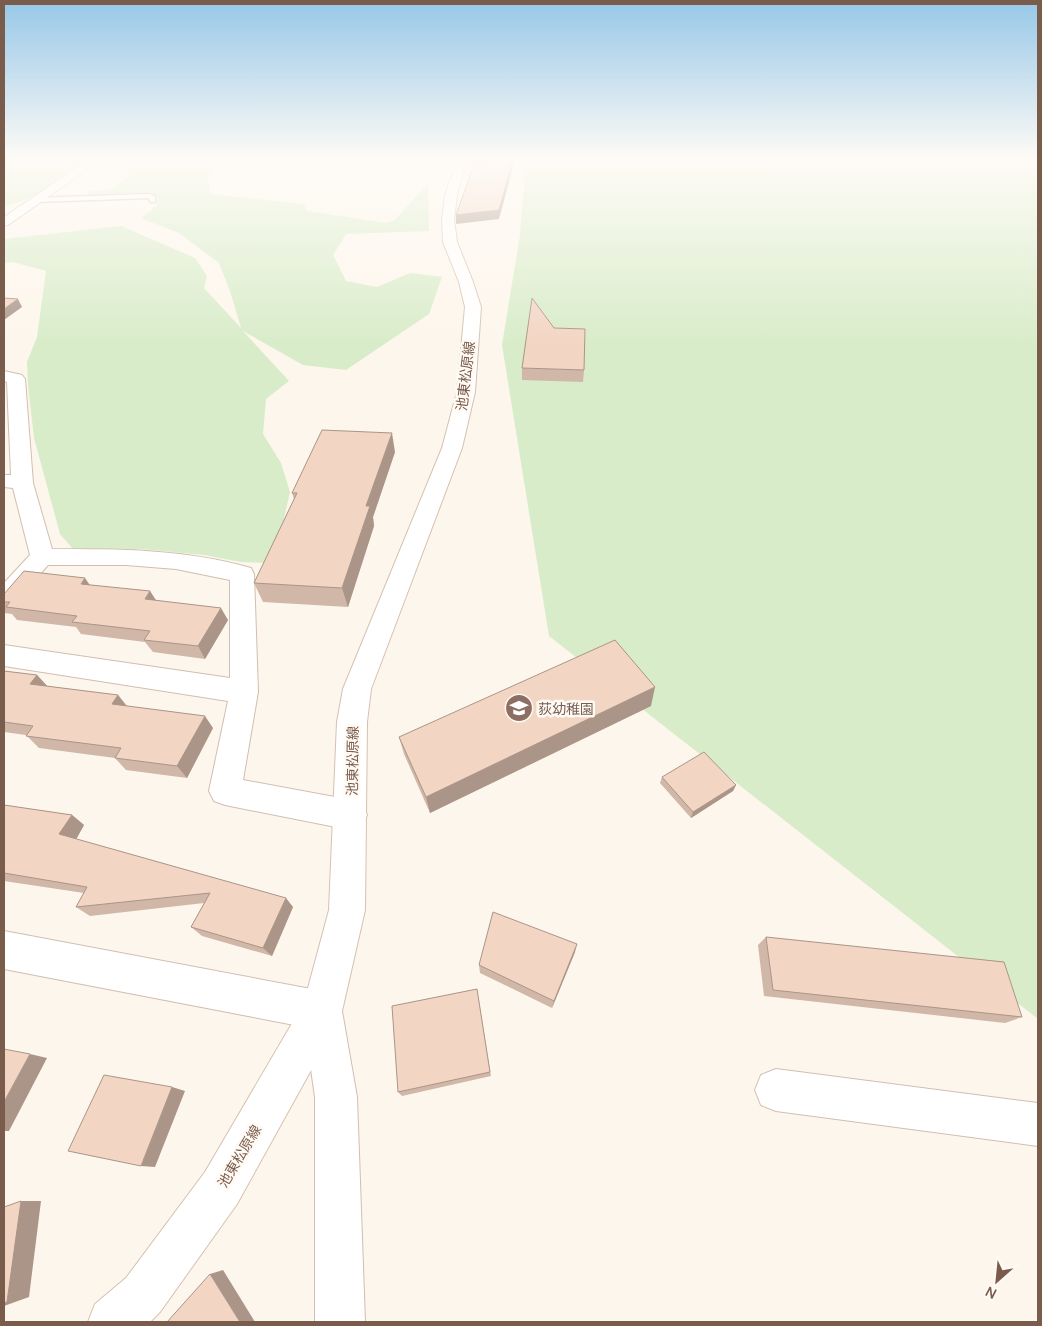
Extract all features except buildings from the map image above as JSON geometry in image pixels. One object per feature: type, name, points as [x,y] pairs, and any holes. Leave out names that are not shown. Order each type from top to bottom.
[{"type":"street","name":"池東松原線","points":[[113,1322],[143,1295],[221,1188],[322,1011],[347,910],[352,722],[357,689],[452,448],[466,392],[472,307],[466,282],[450,242],[448,222]]},
{"type":"street","points":[[4,376],[16,380],[13,482],[42,557]]},
{"type":"street","points":[[4,599],[42,557],[126,557],[176,561],[242,574],[244,692],[225,791],[351,815]]},
{"type":"street","points":[[4,656],[244,692]]},
{"type":"street","points":[[4,950],[322,1011],[336,1097],[340,1322]]},
{"type":"street","points":[[776,1090],[1038,1125]]},
{"type":"green space","points":[[151,222],[429,222],[429,231],[346,234],[333,255],[346,281],[377,287],[410,273],[442,277],[429,314],[346,370],[303,365],[243,331],[289,381],[266,399],[263,434],[281,463],[290,492],[274,563],[241,562],[204,555],[141,549],[73,549],[60,534],[34,438],[28,386],[27,362],[37,337],[46,271],[13,262],[4,263],[4,239],[121,226],[195,258],[207,276],[204,288],[241,328],[219,263],[179,233]]},
{"type":"green space","points":[[521,222],[1038,222],[1038,1019],[549,636],[502,345]]},
{"type":"place","name":"荻幼稚園","points":[[519,708]]}]
